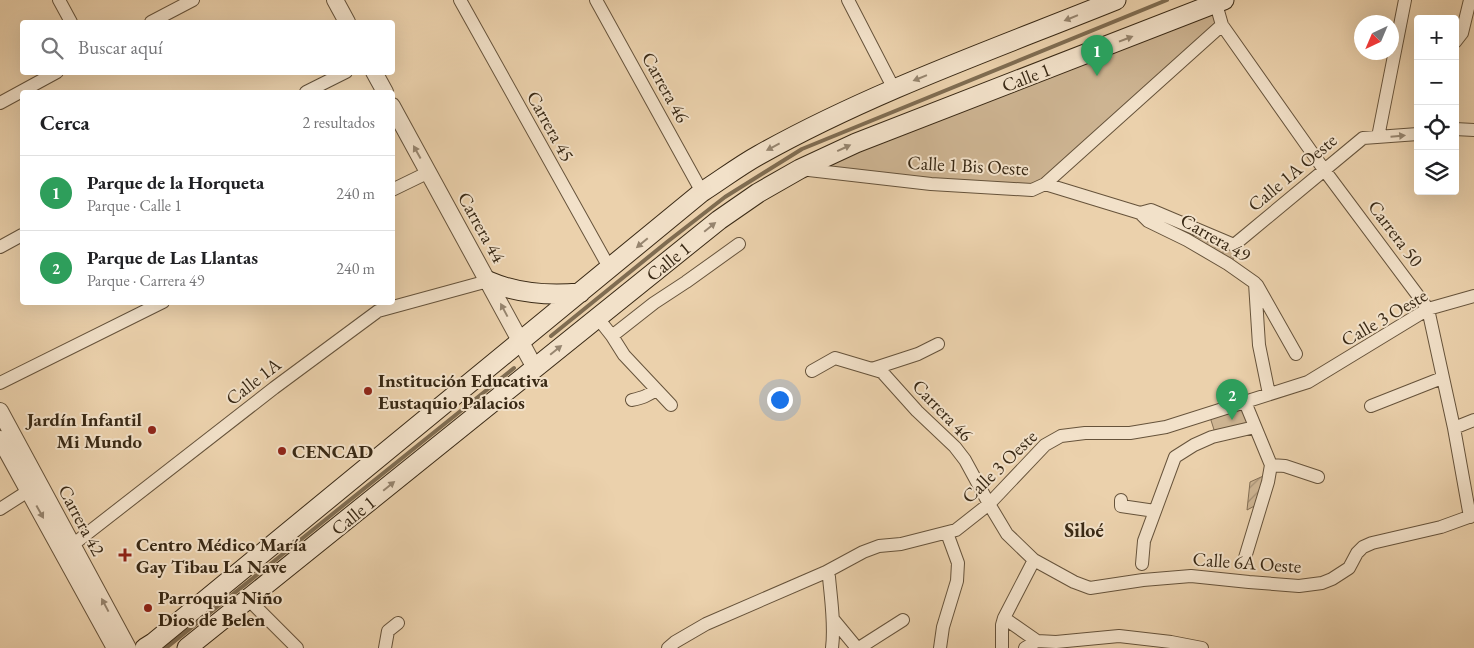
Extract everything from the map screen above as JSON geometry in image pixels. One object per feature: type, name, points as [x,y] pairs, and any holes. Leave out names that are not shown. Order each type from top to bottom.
[{"type":"main road","name":"Calle 1","points":[[145,648],[153,644],[610,270],[702,192],[757,156],[808,129],[894,89],[1116,0]]},
{"type":"main road","name":"Calle 1","points":[[187,648],[597,317],[719,220],[758,194],[800,169],[856,143],[1217,1]]},
{"type":"main road","points":[[488,281],[505,288],[543,294],[580,294]]},
{"type":"street","points":[[59,0],[71,20]]},
{"type":"street","points":[[155,20],[193,0]]},
{"type":"street","points":[[335,0],[346,20]]},
{"type":"street","name":"Carrera 45","points":[[460,0],[610,270]]},
{"type":"street","name":"Carrera 46","points":[[596,0],[702,192]]},
{"type":"street","points":[[848,0],[894,89]]},
{"type":"street","points":[[1378,138],[1405,0]]},
{"type":"street","points":[[1459,37],[1462,33],[1470,0]]},
{"type":"street","name":"Carrera 50","points":[[1217,1],[1222,25],[1324,171],[1428,309],[1472,516]]},
{"type":"street","name":"Calle 1 Bis Oeste","points":[[800,169],[930,184],[1032,190],[1045,184],[1222,25]]},
{"type":"street","points":[[23,90],[51,75]]},
{"type":"street","points":[[310,90],[340,75]]},
{"type":"street","points":[[376,75],[384,90]]},
{"type":"street","points":[[0,103],[20,92]]},
{"type":"street","name":"Carrera 44","points":[[395,111],[535,368]]},
{"type":"street","points":[[1459,129],[1474,130]]},
{"type":"street","name":"Calle 1A Oeste","points":[[1234,245],[1363,138],[1414,134]]},
{"type":"street","points":[[395,189],[429,172]]},
{"type":"street","name":"Carrera 49","points":[[1045,184],[1140,213],[1148,221],[1187,240],[1228,264],[1255,283],[1259,345],[1269,394]]},
{"type":"street","name":"Carrera 49","points":[[1140,213],[1151,210],[1234,245]]},
{"type":"street","points":[[0,247],[20,236]]},
{"type":"street","points":[[612,336],[654,303],[739,244]]},
{"type":"street","name":"Calle 1A","points":[[68,549],[274,388],[378,311],[488,281]]},
{"type":"street","points":[[1255,283],[1296,354]]},
{"type":"street","name":"Calle 3 Oeste","points":[[668,648],[674,642],[706,624],[826,572],[863,552],[879,546],[901,544],[956,530],[989,504],[1045,445],[1061,436],[1085,433],[1130,433],[1166,427],[1308,382],[1428,309],[1474,296]]},
{"type":"street","points":[[0,383],[157,305]]},
{"type":"street","points":[[597,317],[624,355],[671,405]]},
{"type":"street","points":[[872,369],[918,354],[938,344]]},
{"type":"street","name":"Carrera 46","points":[[812,371],[835,358],[882,372],[917,411],[955,447],[965,460],[1007,534],[1034,560]]},
{"type":"street","points":[[1371,406],[1442,378]]},
{"type":"street","points":[[632,400],[651,394],[656,389]]},
{"type":"street","points":[[1244,561],[1268,482],[1271,465],[1246,402]]},
{"type":"street","name":"Carrera 42","points":[[0,411],[34,487],[68,549],[128,648]]},
{"type":"street","points":[[1210,414],[1216,436]]},
{"type":"street","points":[[1454,428],[1474,420]]},
{"type":"street","points":[[1142,564],[1144,541],[1175,457],[1194,445],[1216,436],[1255,427]]},
{"type":"street","name":"Carrera 42","points":[[0,439],[34,487]]},
{"type":"street","points":[[1271,465],[1285,466],[1318,477]]},
{"type":"street","points":[[0,509],[34,487]]},
{"type":"street","points":[[1121,500],[1121,506],[1155,512]]},
{"type":"street","name":"Calle 6A Oeste","points":[[1034,560],[1074,582],[1090,588],[1143,580],[1191,576],[1299,586],[1322,583],[1332,579],[1349,568],[1357,553],[1363,547],[1372,543],[1441,527],[1472,516]]},
{"type":"street","points":[[940,648],[943,627],[957,581],[958,563],[947,533]]},
{"type":"street","name":"Carrera 42","points":[[68,549],[115,648]]},
{"type":"street","points":[[1002,648],[1002,625],[1004,618],[1034,560]]},
{"type":"street","points":[[826,572],[829,577],[833,620],[834,637],[832,648]]},
{"type":"street","points":[[248,599],[297,648]]},
{"type":"street","points":[[1004,618],[1037,641]]},
{"type":"street","points":[[833,620],[858,648],[903,620]]},
{"type":"street","points":[[385,648],[388,631],[398,622]]},
{"type":"street","points":[[1024,648],[1037,641],[1056,642],[1119,636],[1136,643],[1171,642],[1202,648]]},
{"type":"shaded area","points":[[1216,4],[1222,25],[1032,190],[800,169]]},
{"type":"shaded area","points":[[1151,210],[1234,245],[1233,261],[1187,240]]},
{"type":"shaded area","points":[[1245,402],[1255,427],[1216,436],[1209,414]]},
{"type":"shaded area","points":[[1270,473],[1262,502],[1247,510],[1250,482]]},
{"type":"waterway","points":[[551,336],[725,197],[802,149],[1167,0]]},
{"type":"waterway","points":[[166,648],[514,368]]},
{"type":"place","name":"Parque de la Horqueta","points":[[1097,76]]},
{"type":"place","name":"Institución Educativa Eustaquio Palacios","points":[[368,391]]},
{"type":"place","name":"Parque de Las Llantas","points":[[1232,420]]},
{"type":"place","name":"Jardín Infantil Mi Mundo","points":[[152,430]]},
{"type":"place","name":"CENCAD","points":[[282,451]]},
{"type":"place","name":"Centro Médico María Gay Tibau La Nave","points":[[125,555]]},
{"type":"place","name":"Parroquia Niño Dios de Belen","points":[[148,608]]},
{"type":"district","name":"Siloé","points":[[1084,530]]}]
